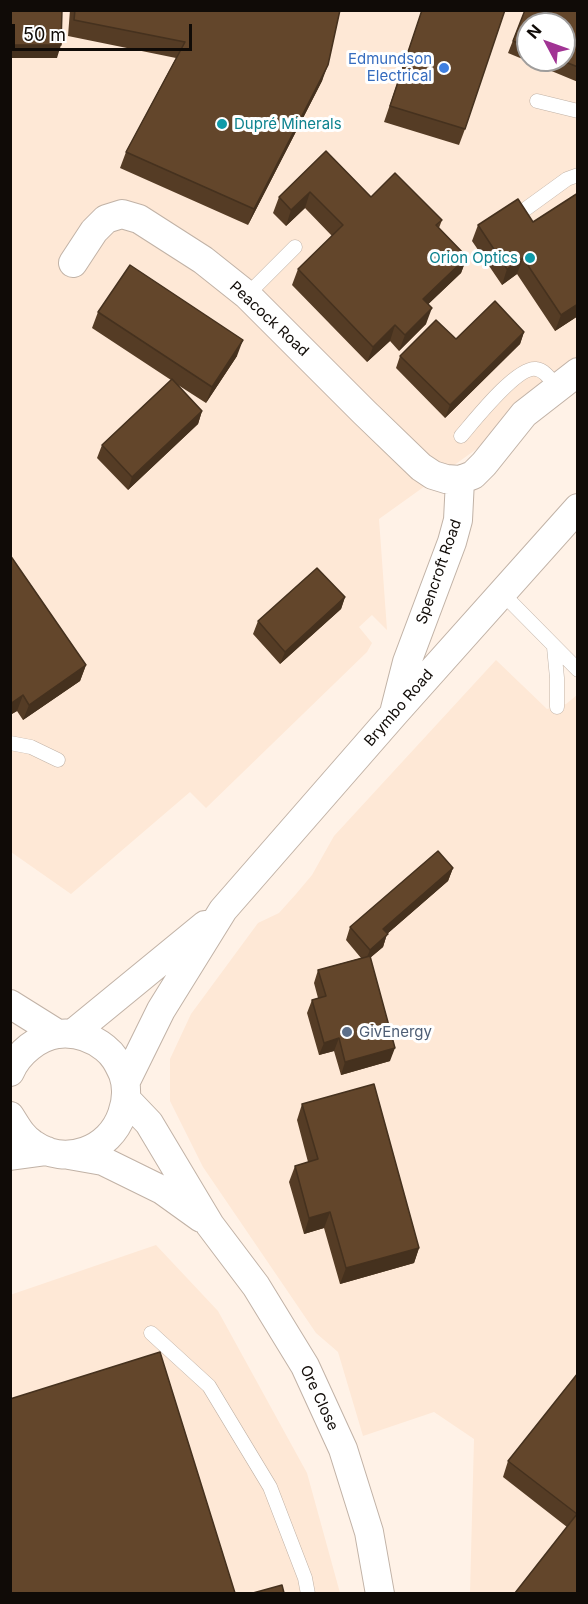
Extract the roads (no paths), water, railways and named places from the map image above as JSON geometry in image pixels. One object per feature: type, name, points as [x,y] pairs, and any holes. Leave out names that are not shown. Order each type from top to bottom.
[{"type":"street","name":"Peacock Road","points":[[73,263],[94,231],[106,219],[122,214],[140,219],[203,260],[248,295],[421,467],[440,477],[460,480]]},
{"type":"street","points":[[460,480],[473,475],[524,414],[567,379]]},
{"type":"street","name":"Spencroft Road","points":[[394,714],[407,662],[452,542],[458,520],[460,480]]},
{"type":"street","name":"Brymbo Road","points":[[56,1153],[83,1152],[104,1142],[118,1126],[126,1091],[161,1010],[223,910],[501,592],[578,508]]},
{"type":"street","name":"Brymbo Road","points":[[10,1072],[23,1052],[42,1039],[65,1034],[223,910]]},
{"type":"street","name":"Ore Close","points":[[10,1004],[65,1034],[96,1041],[117,1060],[126,1091],[149,1123],[210,1225],[256,1286],[305,1366],[343,1449],[369,1532],[380,1593]]},
{"type":"street","points":[[10,1116],[19,1132],[33,1144],[56,1153]]},
{"type":"street","points":[[10,1156],[56,1153]]},
{"type":"street","name":"Ore Close","points":[[56,1153],[103,1161],[162,1190],[210,1225]]},
{"type":"lane","points":[[537,101],[578,111]]},
{"type":"lane","points":[[527,208],[567,178],[578,175]]},
{"type":"lane","points":[[248,295],[295,247]]},
{"type":"lane","points":[[460,436],[509,383],[524,371],[534,368],[567,379]]},
{"type":"lane","points":[[501,592],[578,670]]},
{"type":"lane","points":[[554,647],[557,707]]},
{"type":"lane","points":[[10,743],[31,747],[58,760]]},
{"type":"lane","points":[[151,1334],[209,1386],[270,1487],[309,1593]]},
{"type":"place","name":"Edmundson Electrical","points":[[444,68]]},
{"type":"place","name":"Dupré Minerals","points":[[222,124]]},
{"type":"place","name":"Orion Optics","points":[[530,258]]},
{"type":"place","name":"GivEnergy","points":[[347,1032]]}]
